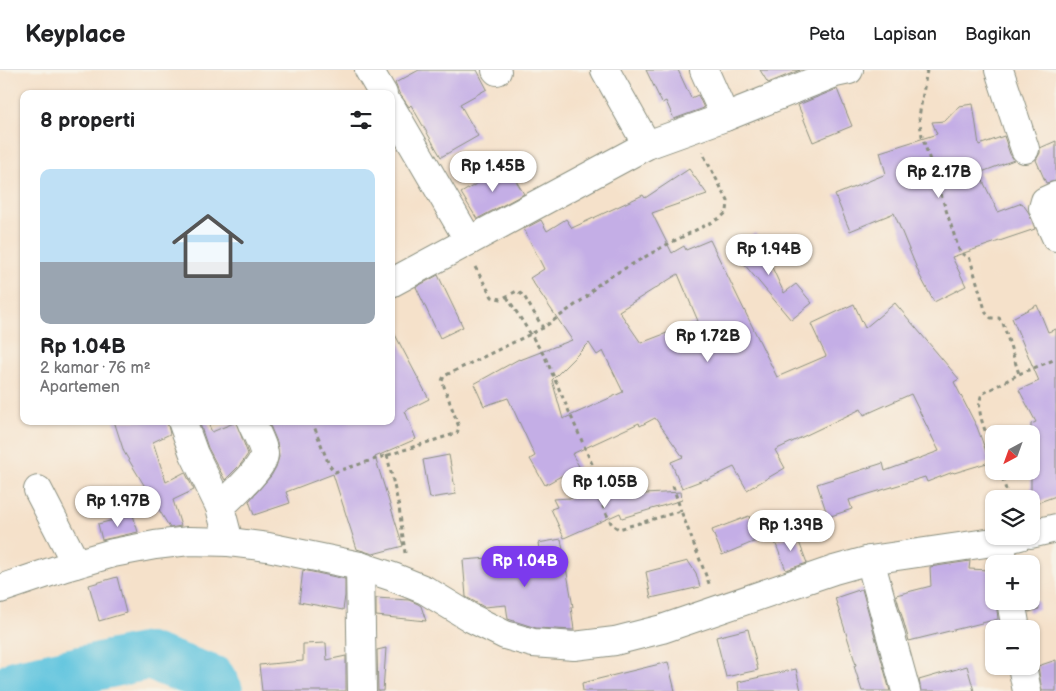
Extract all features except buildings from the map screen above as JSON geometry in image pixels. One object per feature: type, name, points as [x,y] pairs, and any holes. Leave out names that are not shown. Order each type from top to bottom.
[{"type":"street","points":[[369,70],[381,90]]},
{"type":"street","points":[[605,70],[647,145]]},
{"type":"street","points":[[704,70],[725,117]]},
{"type":"street","points":[[999,70],[1025,149]]},
{"type":"street","points":[[395,281],[647,145],[725,117],[840,71]]},
{"type":"street","points":[[395,114],[466,243]]},
{"type":"street","points":[[1056,196],[1044,201],[1043,208],[1056,238]]},
{"type":"street","points":[[183,425],[194,454],[220,507],[229,542]]},
{"type":"street","points":[[220,507],[255,472],[263,460],[264,453],[253,425]]},
{"type":"street","points":[[38,490],[75,564]]},
{"type":"street","points":[[1040,532],[1056,528]]},
{"type":"street","points":[[0,589],[114,553],[188,541],[229,542],[360,566],[425,590],[471,618],[496,630],[533,643],[574,646],[615,641],[662,629],[834,570],[870,560],[1008,547]]},
{"type":"street","points":[[870,560],[906,691]]},
{"type":"street","points":[[360,566],[362,691]]},
{"type":"street","points":[[1024,675],[1027,691]]},
{"type":"path","points":[[927,70],[918,117],[922,136],[960,253],[968,257],[971,262],[986,313],[991,318],[999,318],[1003,323],[1019,374]]},
{"type":"path","points":[[313,425],[328,466],[335,472],[457,433],[459,427],[442,381],[444,376],[492,351],[531,335],[589,295],[594,287],[606,279],[666,245],[720,218],[727,212],[728,201],[689,130]]},
{"type":"path","points":[[466,243],[492,297],[501,300],[517,291],[524,296],[543,328]]},
{"type":"path","points":[[507,296],[545,357],[592,464],[593,488],[612,526],[618,529],[681,511]]},
{"type":"path","points":[[985,429],[980,415],[980,397],[987,390],[1056,359]]},
{"type":"path","points":[[387,455],[399,507],[407,583]]},
{"type":"path","points":[[673,486],[720,610]]},
{"type":"waterway","points":[[6,691],[18,683],[148,656],[212,679],[219,691]]}]
